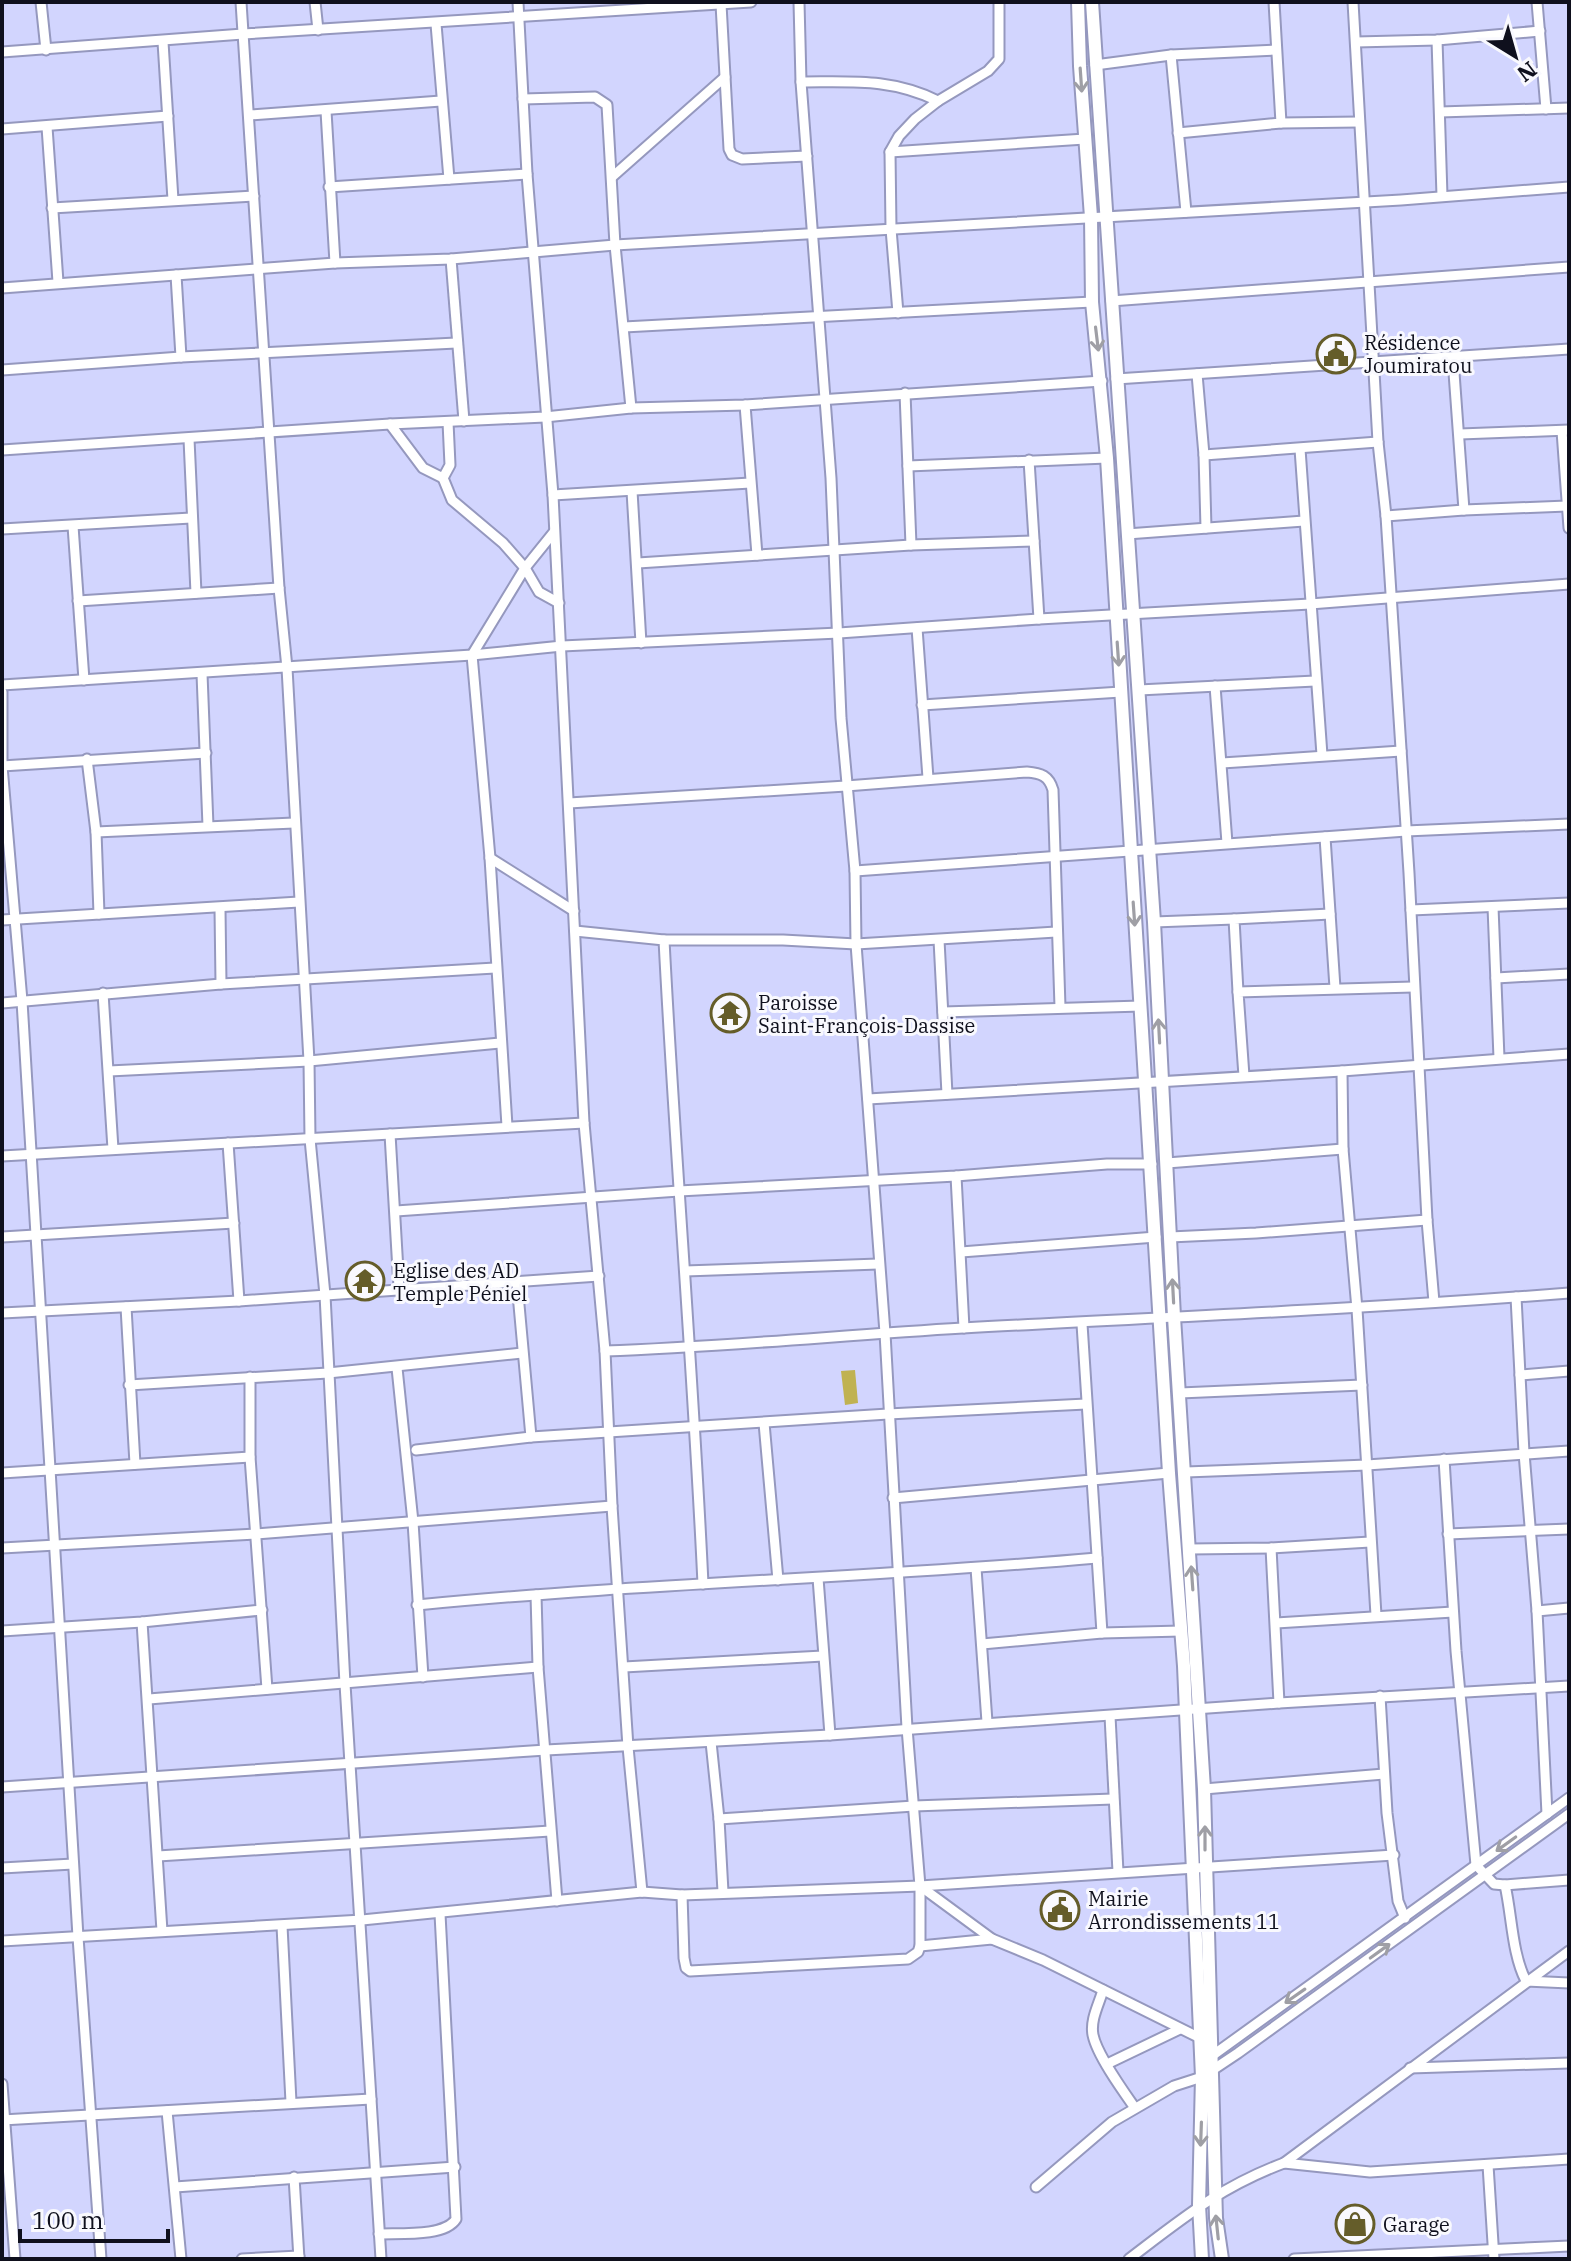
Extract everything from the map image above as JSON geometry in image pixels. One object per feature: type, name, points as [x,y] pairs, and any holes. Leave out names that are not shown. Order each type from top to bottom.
[{"type":"main road","points":[[1078,2],[1091,217],[1092,302],[1102,381],[1156,1237],[1180,1393],[1200,1709],[1204,1789],[1199,1868],[1200,2038],[1207,2066],[1199,2205],[1202,2259]]},
{"type":"main road","points":[[1092,2],[1154,922],[1170,1237],[1167,1318],[1169,1473],[1199,1868],[1207,2066],[1216,2218],[1222,2259]]},
{"type":"street","points":[[41,2],[46,50]]},
{"type":"street","points":[[241,2],[279,588],[287,668],[309,1061],[310,1139],[325,1295],[345,1684],[381,2259]]},
{"type":"street","points":[[315,2],[318,30]]},
{"type":"street","points":[[518,2],[527,174],[562,646],[584,1123],[605,1351],[628,1747],[642,1892]]},
{"type":"street","points":[[2,52],[243,34],[436,24],[603,7],[751,2]]},
{"type":"street","points":[[682,1895],[684,1958],[690,1971],[908,1959],[918,1952],[920,1946],[920,1886],[907,1728],[885,1333],[856,944],[855,871],[841,718],[836,551],[801,82],[799,2]]},
{"type":"street","points":[[898,313],[891,229],[890,152],[899,136],[938,101],[988,71],[999,59],[999,2]]},
{"type":"street","points":[[1274,2],[1281,123]]},
{"type":"street","points":[[1353,2],[1373,364],[1386,516],[1434,1302]]},
{"type":"street","points":[[1537,2],[1546,109]]},
{"type":"street","points":[[721,4],[729,149],[732,155],[742,159],[807,156]]},
{"type":"street","points":[[436,24],[449,179]]},
{"type":"street","points":[[1356,42],[1437,40],[1540,31]]},
{"type":"street","points":[[1437,40],[1442,196]]},
{"type":"street","points":[[163,42],[173,200]]},
{"type":"street","points":[[1095,65],[1171,55],[1276,50]]},
{"type":"street","points":[[1171,55],[1186,212]]},
{"type":"street","points":[[612,177],[725,77]]},
{"type":"street","points":[[801,82],[881,82],[913,89],[938,101]]},
{"type":"street","points":[[523,99],[595,97],[605,101],[631,408]]},
{"type":"street","points":[[250,115],[441,101]]},
{"type":"street","points":[[1440,112],[1569,108]]},
{"type":"street","points":[[326,111],[335,263]]},
{"type":"street","points":[[2,129],[168,116]]},
{"type":"street","points":[[1178,133],[1281,123],[1359,122]]},
{"type":"street","points":[[47,127],[58,282]]},
{"type":"street","points":[[890,152],[1085,139]]},
{"type":"street","points":[[329,187],[527,174]]},
{"type":"street","points":[[2,288],[335,263],[451,259],[615,245],[1365,202],[1569,187]]},
{"type":"street","points":[[52,208],[254,196]]},
{"type":"street","points":[[451,259],[464,421]]},
{"type":"street","points":[[1111,301],[1569,267]]},
{"type":"street","points":[[176,275],[181,357]]},
{"type":"street","points":[[624,327],[1092,302]]},
{"type":"street","points":[[2,370],[456,343]]},
{"type":"street","points":[[1116,379],[1569,349]]},
{"type":"street","points":[[1453,359],[1464,510]]},
{"type":"street","points":[[1197,374],[1206,528]]},
{"type":"street","points":[[2,450],[390,424],[545,417],[631,408],[745,405],[1102,381]]},
{"type":"street","points":[[905,393],[911,545]]},
{"type":"street","points":[[745,405],[757,555]]},
{"type":"street","points":[[443,478],[450,465],[448,422]]},
{"type":"street","points":[[390,424],[423,468],[443,478],[452,500],[503,543],[525,568],[539,592],[559,603]]},
{"type":"street","points":[[1460,434],[1565,430],[1569,528]]},
{"type":"street","points":[[189,439],[196,593]]},
{"type":"street","points":[[1204,455],[1378,442]]},
{"type":"street","points":[[1300,449],[1322,755]]},
{"type":"street","points":[[908,466],[1107,458]]},
{"type":"street","points":[[1029,460],[1039,619]]},
{"type":"street","points":[[553,495],[750,483]]},
{"type":"street","points":[[632,491],[641,643]]},
{"type":"street","points":[[1386,516],[1567,506]]},
{"type":"street","points":[[2,529],[191,518]]},
{"type":"street","points":[[1127,534],[1304,521]]},
{"type":"street","points":[[73,526],[84,680]]},
{"type":"street","points":[[507,1126],[490,858],[472,655],[525,568],[554,532]]},
{"type":"street","points":[[638,563],[911,545],[1034,541]]},
{"type":"street","points":[[2,685],[202,674],[562,646],[839,633],[1310,604],[1569,584]]},
{"type":"street","points":[[78,601],[279,588]]},
{"type":"street","points":[[917,628],[928,778]]},
{"type":"street","points":[[202,674],[208,826]]},
{"type":"street","points":[[1139,690],[1315,681]]},
{"type":"street","points":[[1215,686],[1227,843]]},
{"type":"street","points":[[2,692],[2,766],[22,1001],[73,1864],[101,2259]]},
{"type":"street","points":[[922,705],[1121,692]]},
{"type":"street","points":[[1222,763],[1401,751]]},
{"type":"street","points":[[2,766],[206,753]]},
{"type":"street","points":[[87,759],[96,832],[99,914]]},
{"type":"street","points":[[569,803],[1027,772],[1046,777],[1053,790],[1060,1007]]},
{"type":"street","points":[[96,832],[294,823]]},
{"type":"street","points":[[855,871],[1054,854],[1406,831],[1569,824]]},
{"type":"street","points":[[1325,837],[1335,988]]},
{"type":"street","points":[[490,858],[574,911]]},
{"type":"street","points":[[2,920],[299,902]]},
{"type":"street","points":[[1411,910],[1569,903]]},
{"type":"street","points":[[1493,907],[1499,1058]]},
{"type":"street","points":[[220,909],[221,984]]},
{"type":"street","points":[[1154,922],[1330,914]]},
{"type":"street","points":[[1234,919],[1244,1076]]},
{"type":"street","points":[[575,931],[664,940],[783,940],[856,944],[1056,932]]},
{"type":"street","points":[[664,940],[696,1428],[703,1584]]},
{"type":"street","points":[[939,940],[947,1094]]},
{"type":"street","points":[[2,1003],[221,984],[495,968]]},
{"type":"street","points":[[1496,978],[1569,974]]},
{"type":"street","points":[[1238,992],[1413,987]]},
{"type":"street","points":[[103,993],[113,1149]]},
{"type":"street","points":[[943,1012],[1141,1006]]},
{"type":"street","points":[[109,1071],[309,1061],[500,1043]]},
{"type":"street","points":[[868,1099],[1342,1071],[1569,1054]]},
{"type":"street","points":[[1342,1071],[1343,1149],[1357,1309],[1376,1615]]},
{"type":"street","points":[[2,1156],[584,1123]]},
{"type":"street","points":[[390,1134],[399,1288]]},
{"type":"street","points":[[228,1143],[239,1301]]},
{"type":"street","points":[[1167,1163],[1343,1149]]},
{"type":"street","points":[[396,1211],[679,1191],[872,1182],[1107,1164],[1152,1164]]},
{"type":"street","points":[[956,1176],[964,1328]]},
{"type":"street","points":[[1170,1237],[1427,1220]]},
{"type":"street","points":[[2,1237],[234,1223]]},
{"type":"street","points":[[961,1252],[1156,1237]]},
{"type":"street","points":[[685,1271],[878,1264]]},
{"type":"street","points":[[2,1313],[239,1301],[599,1276]]},
{"type":"street","points":[[517,1283],[531,1437]]},
{"type":"street","points":[[605,1351],[964,1328],[1357,1309],[1569,1293]]},
{"type":"street","points":[[1516,1297],[1542,1688],[1547,1814]]},
{"type":"street","points":[[126,1307],[135,1464]]},
{"type":"street","points":[[1082,1324],[1102,1633]]},
{"type":"street","points":[[129,1385],[397,1368],[522,1353]]},
{"type":"street","points":[[397,1368],[413,1522],[423,1677]]},
{"type":"street","points":[[1520,1375],[1569,1371]]},
{"type":"street","points":[[250,1377],[250,1457],[267,1689]]},
{"type":"street","points":[[1180,1393],[1362,1385]]},
{"type":"street","points":[[416,1450],[531,1437],[1086,1404]]},
{"type":"street","points":[[764,1423],[778,1580]]},
{"type":"street","points":[[1186,1472],[1367,1465],[1569,1451]]},
{"type":"street","points":[[2,1473],[250,1457]]},
{"type":"street","points":[[1444,1459],[1453,1612],[1476,1865],[1494,1884],[1569,1880]]},
{"type":"street","points":[[893,1498],[1169,1473]]},
{"type":"street","points":[[2,1548],[256,1534],[612,1506]]},
{"type":"street","points":[[1448,1534],[1569,1529]]},
{"type":"street","points":[[1190,1549],[1370,1542]]},
{"type":"street","points":[[1271,1548],[1279,1703]]},
{"type":"street","points":[[417,1605],[618,1588],[898,1573],[1097,1558]]},
{"type":"street","points":[[976,1568],[987,1722]]},
{"type":"street","points":[[818,1578],[830,1735]]},
{"type":"street","points":[[536,1595],[538,1667],[557,1901]]},
{"type":"street","points":[[1537,1611],[1569,1608]]},
{"type":"street","points":[[2,1631],[262,1610]]},
{"type":"street","points":[[1276,1623],[1453,1612]]},
{"type":"street","points":[[142,1622],[162,1931]]},
{"type":"street","points":[[982,1644],[1102,1633],[1181,1631]]},
{"type":"street","points":[[624,1667],[823,1656]]},
{"type":"street","points":[[149,1699],[538,1667]]},
{"type":"street","points":[[2,1787],[1569,1686]]},
{"type":"street","points":[[1380,1696],[1384,1774],[1398,1901],[1405,1918]]},
{"type":"street","points":[[1110,1716],[1118,1872]]},
{"type":"street","points":[[711,1742],[723,1892]]},
{"type":"street","points":[[1204,1789],[1384,1774]]},
{"type":"street","points":[[1207,2066],[1569,1798]]},
{"type":"street","points":[[719,1819],[914,1806],[1113,1799]]},
{"type":"street","points":[[1036,2187],[1112,2122],[1207,2066],[1569,1814]]},
{"type":"street","points":[[158,1856],[550,1831]]},
{"type":"street","points":[[2,1941],[362,1920],[642,1892],[682,1895],[920,1886],[1394,1855]]},
{"type":"street","points":[[2,1868],[73,1864]]},
{"type":"street","points":[[1505,1885],[1514,1927],[1515,1949],[1526,1981]]},
{"type":"street","points":[[920,1886],[992,1939],[1200,2038]]},
{"type":"street","points":[[379,2234],[439,2231],[452,2225],[457,2212],[440,1914]]},
{"type":"street","points":[[282,1926],[291,2102]]},
{"type":"street","points":[[920,1946],[992,1939]]},
{"type":"street","points":[[1129,2259],[1216,2194],[1247,2177],[1284,2163],[1569,1951]]},
{"type":"street","points":[[1526,1981],[1569,1983]]},
{"type":"street","points":[[1103,1990],[1094,2016],[1092,2034],[1115,2081],[1135,2108]]},
{"type":"street","points":[[1107,2064],[1180,2029]]},
{"type":"street","points":[[1410,2068],[1569,2063]]},
{"type":"street","points":[[2,2084],[15,2259]]},
{"type":"street","points":[[3,2120],[371,2099]]},
{"type":"street","points":[[167,2111],[181,2259]]},
{"type":"street","points":[[1284,2163],[1370,2172],[1569,2159]]},
{"type":"street","points":[[1488,2165],[1493,2254]]},
{"type":"street","points":[[175,2187],[455,2167]]},
{"type":"street","points":[[242,2259],[299,2257],[294,2177]]},
{"type":"street","points":[[1294,2259],[1493,2254],[1569,2246]]},
{"type":"shaded area","points":[[855,1370],[858,1403],[845,1405],[841,1371]]},
{"type":"place","name":"Résidence Joumiratou","points":[[1336,354]]},
{"type":"place","name":"Paroisse Saint-François-Dassise","points":[[730,1013]]},
{"type":"place","name":"Eglise des AD Temple Péniel","points":[[365,1281]]},
{"type":"place","name":"Mairie Arrondissements 11","points":[[1060,1910]]},
{"type":"place","name":"Garage","points":[[1355,2224]]}]
